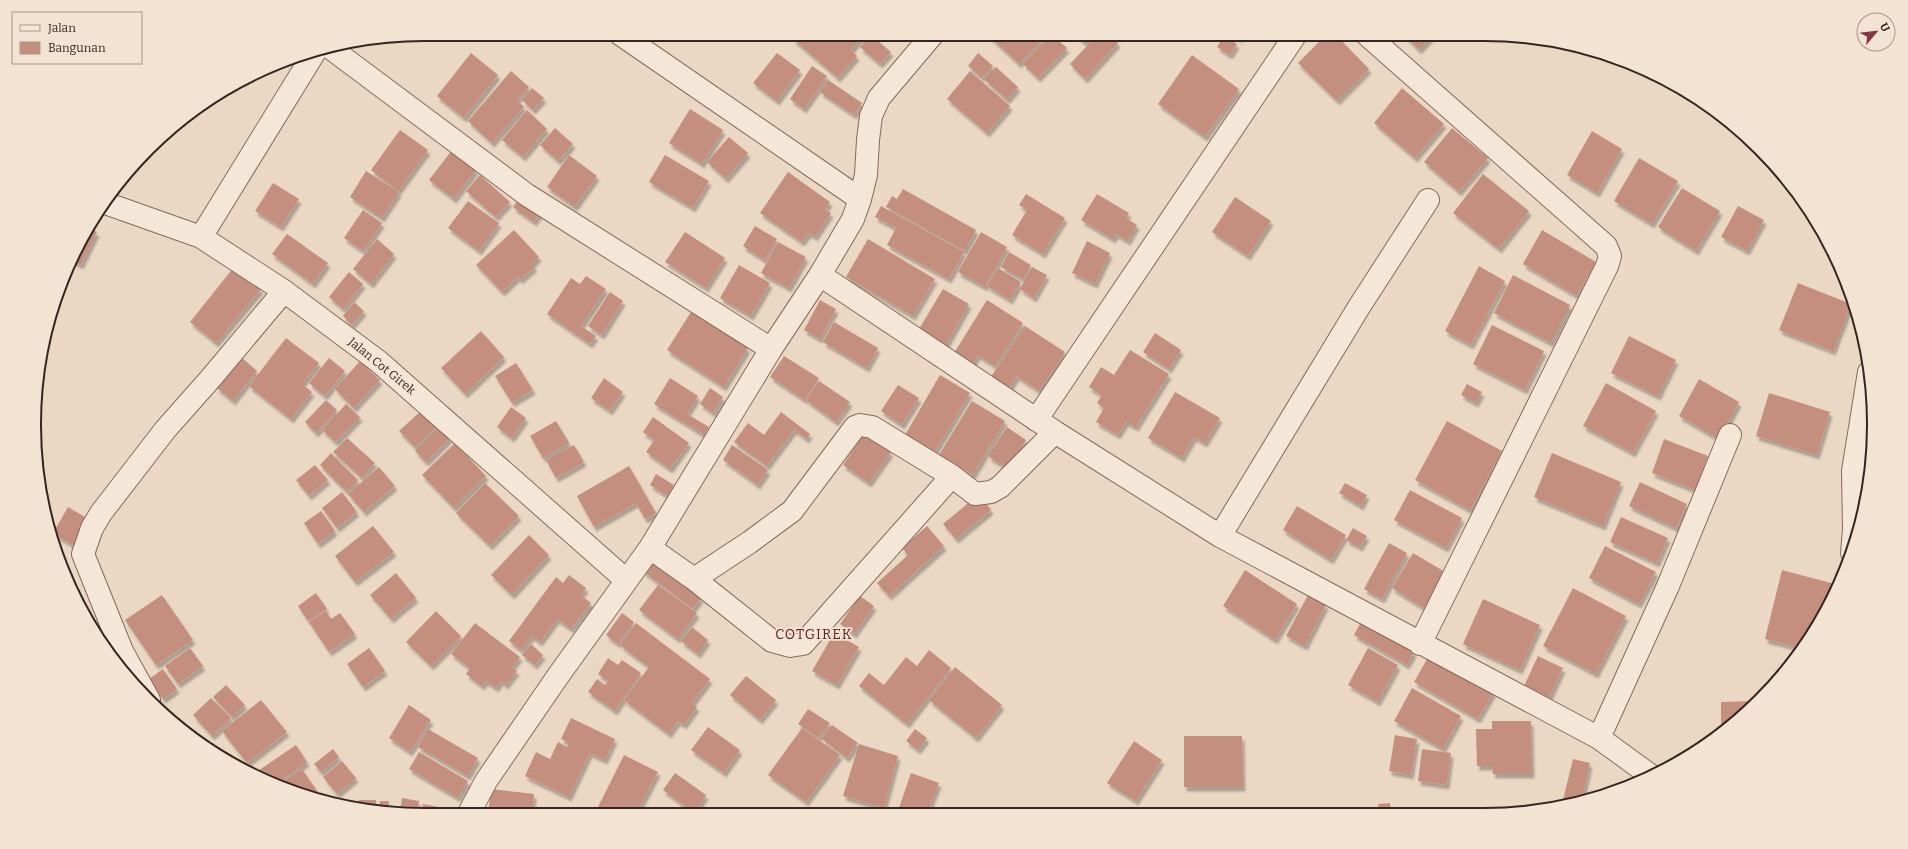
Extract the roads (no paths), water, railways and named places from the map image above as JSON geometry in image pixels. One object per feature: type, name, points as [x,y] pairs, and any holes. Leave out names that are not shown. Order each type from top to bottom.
[{"type":"street","points":[[630,41],[860,199]]},
{"type":"street","points":[[472,808],[486,781],[558,676],[650,548],[771,349],[820,275],[853,219],[860,199],[866,175],[871,116],[879,98],[927,41]]},
{"type":"street","points":[[1036,420],[1291,41]]},
{"type":"street","points":[[1374,41],[1606,246],[1610,256],[1607,266],[1420,644]]},
{"type":"street","points":[[335,52],[527,195],[771,349]]},
{"type":"street","points":[[201,237],[311,58]]},
{"type":"street","points":[[1220,536],[1359,307],[1428,200]]},
{"type":"street","name":"Jalan Cot Girek","points":[[110,205],[201,237],[284,291],[378,361],[626,580]]},
{"type":"street","points":[[820,275],[1036,420],[1220,536],[1598,738],[1645,772]]},
{"type":"street","points":[[137,678],[122,651],[83,554],[92,528],[101,513],[165,430],[284,291]]},
{"type":"street","points":[[1854,524],[1853,471],[1866,393]]},
{"type":"street","points":[[694,579],[792,512],[855,426],[860,425],[872,428],[952,476],[975,494],[991,492],[1000,487],[1055,432]]},
{"type":"street","points":[[1598,738],[1668,586],[1730,435]]},
{"type":"street","points":[[650,548],[694,579],[772,641],[790,646],[803,644],[952,476]]},
{"type":"district","name":"COTGIREK","points":[[814,634]]}]
